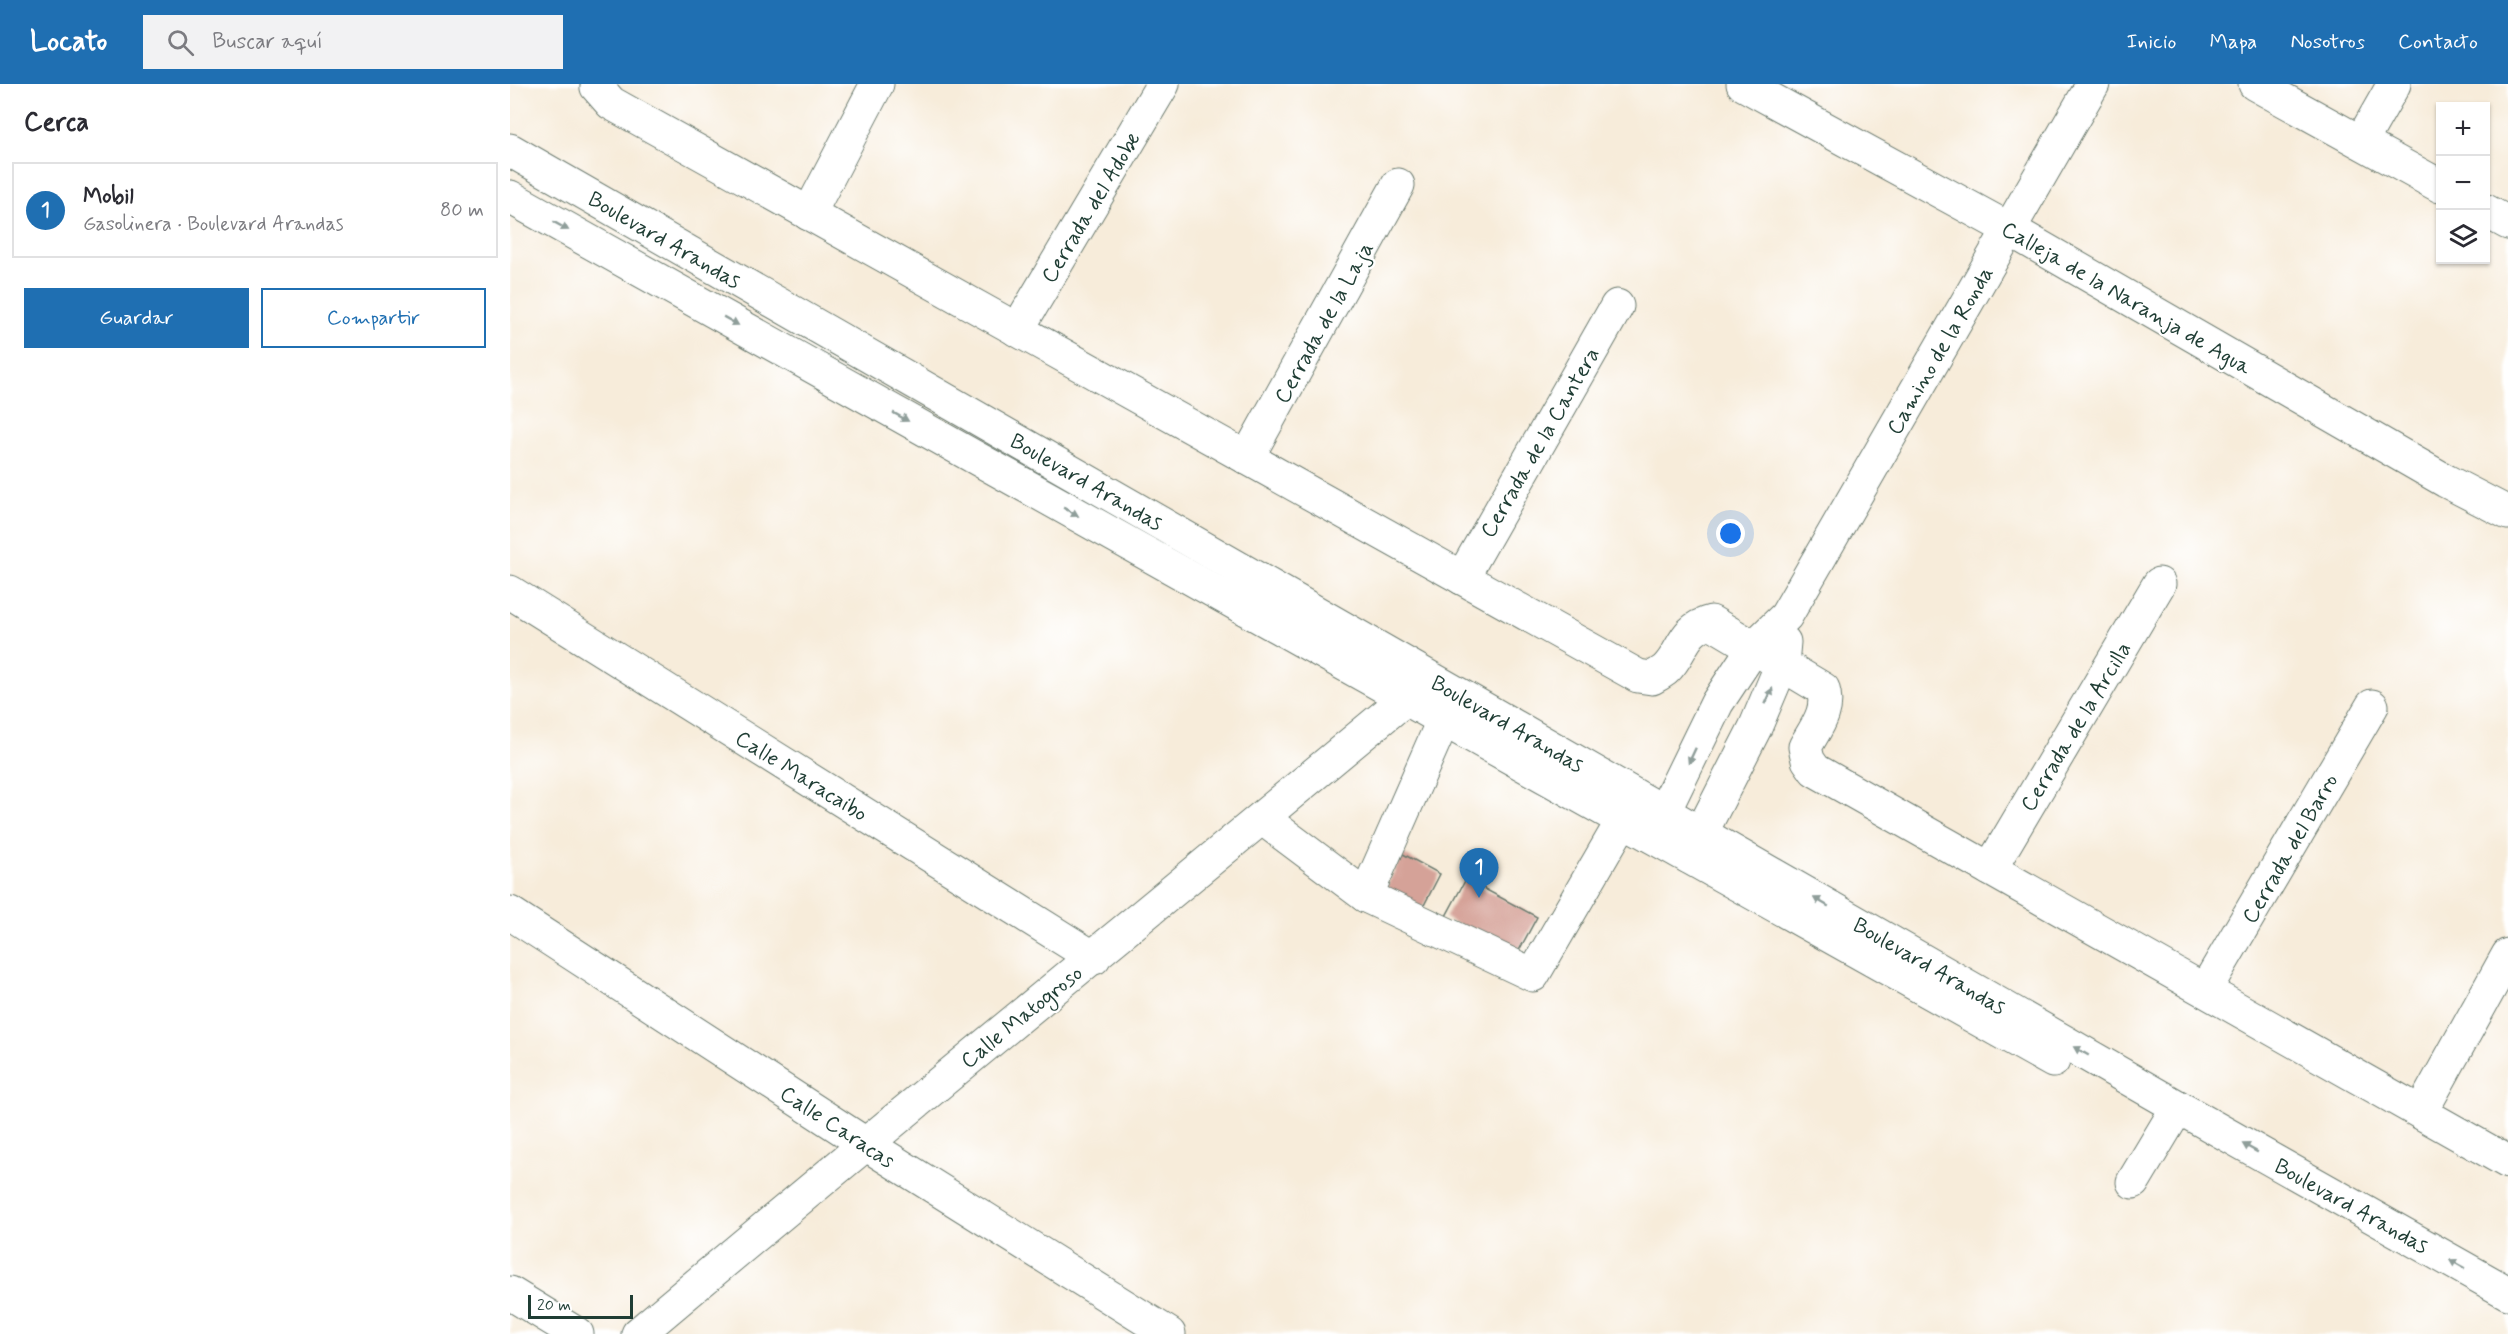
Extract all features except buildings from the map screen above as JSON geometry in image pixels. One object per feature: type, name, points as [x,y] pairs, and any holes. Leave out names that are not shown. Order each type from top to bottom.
[{"type":"street","points":[[809,214],[877,84]]},
{"type":"street","name":"Cerrada del Adobe","points":[[1017,330],[1162,84]]},
{"type":"street","name":"Calleja de la Naranja de Agua","points":[[1743,84],[2009,229],[2446,481],[2508,513]]},
{"type":"street","name":"Camino de la Ronda","points":[[1659,825],[1717,703],[1754,647],[1786,616],[2093,84]]},
{"type":"street","points":[[2255,84],[2436,184]]},
{"type":"street","points":[[2361,142],[2394,84]]},
{"type":"street","points":[[597,86],[611,103],[1638,676],[1652,678],[1665,670],[1691,631],[1700,624],[1711,622],[1823,689],[1826,711],[1805,747],[1808,760],[1815,770],[2508,1162]]},
{"type":"street","name":"Boulevard Arandas","points":[[510,150],[1659,825],[2173,1116],[2508,1318]]},
{"type":"street","name":"Cerrada de la Laja","points":[[1247,458],[1398,185]]},
{"type":"street","name":"Boulevard Arandas","points":[[510,197],[1623,820],[1659,825]]},
{"type":"street","points":[[2490,213],[2508,223]]},
{"type":"street","name":"Cerrada de la Cantera","points":[[1462,578],[1617,306]]},
{"type":"street","name":"Cerrada de la Arcilla","points":[[1990,869],[2159,584]]},
{"type":"street","name":"Calle Maracaibo","points":[[510,592],[1095,958]]},
{"type":"street","name":"Camino de la Ronda","points":[[1695,845],[1755,728],[1782,664],[1786,616]]},
{"type":"street","name":"Calle Matogroso","points":[[638,1334],[864,1143],[1095,958],[1405,699]]},
{"type":"street","name":"Cerrada del Barro","points":[[2205,990],[2372,706]]},
{"type":"street","points":[[1366,897],[1443,721]]},
{"type":"street","points":[[1262,818],[1366,897],[1533,975],[1623,820]]},
{"type":"street","name":"Calle Caracas","points":[[510,913],[864,1143],[1169,1334]]},
{"type":"street","points":[[2421,1112],[2508,955]]},
{"type":"street","points":[[2133,1182],[2173,1116]]},
{"type":"street","name":"Boulevard Arandas","points":[[2173,1116],[2508,1293]]},
{"type":"street","points":[[510,1293],[577,1334]]},
{"type":"place","name":"Mobil","points":[[1479,898]]}]
